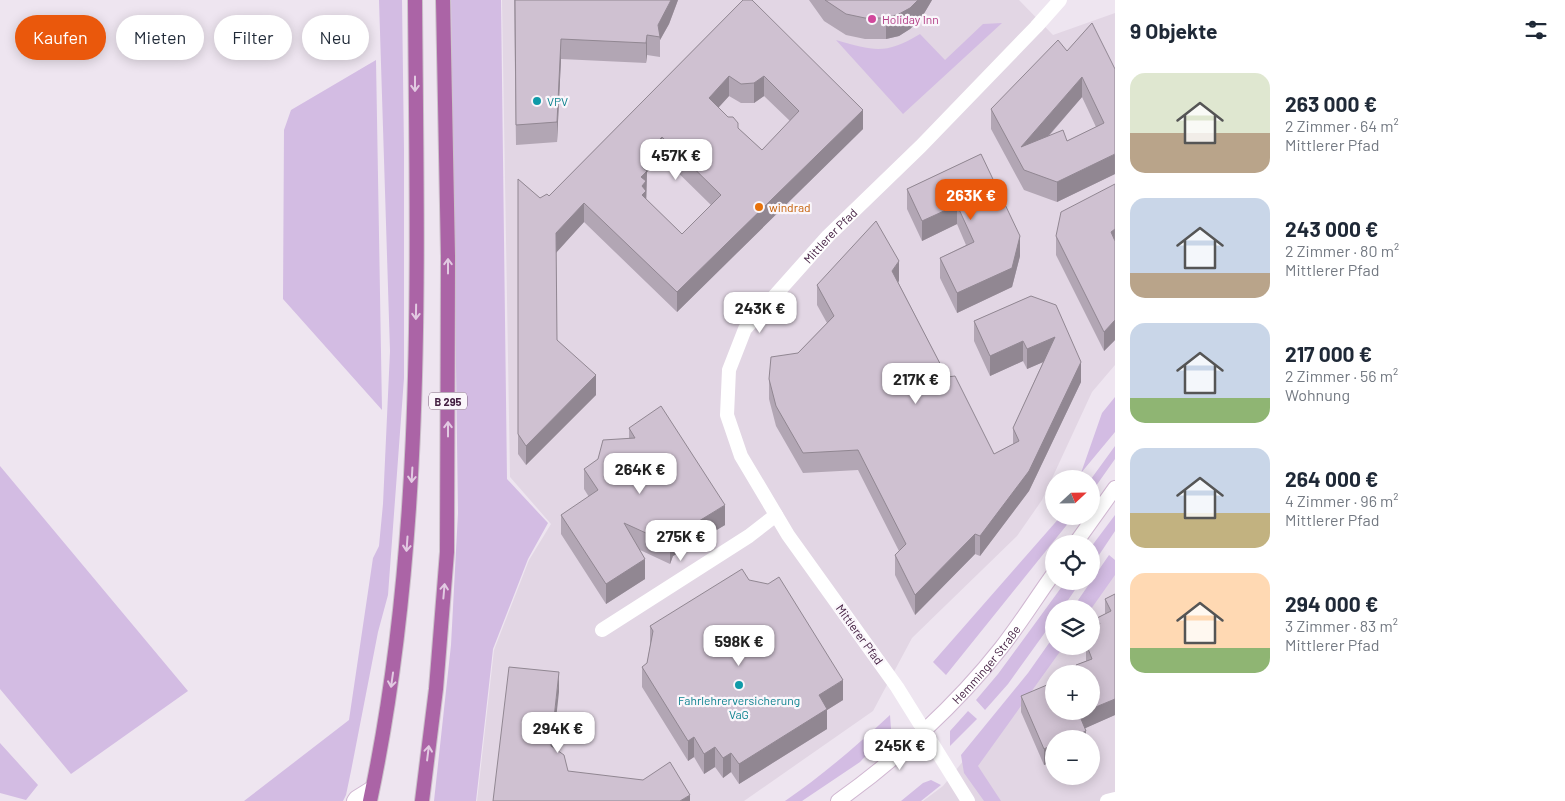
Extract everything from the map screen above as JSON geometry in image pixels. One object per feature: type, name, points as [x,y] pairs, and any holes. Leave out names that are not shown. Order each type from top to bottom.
[{"type":"main road","name":"B 295","points":[[371,795],[390,691],[399,624],[412,462],[416,264],[415,0]]},
{"type":"main road","name":"B 295","points":[[422,801],[436,689],[447,552],[448,256],[443,0]]},
{"type":"street","name":"Mittlerer Pfad","points":[[968,801],[897,687],[794,543],[742,456],[727,415],[729,370],[745,329],[828,236],[921,146],[1036,28],[1060,0]]},
{"type":"street","points":[[1081,535],[1115,488]]},
{"type":"street","points":[[602,630],[749,536],[776,515]]},
{"type":"street","name":"Hemminger Straße","points":[[838,801],[875,774],[924,730],[962,692],[1001,648],[1045,586]]},
{"type":"street","points":[[354,801],[356,798],[371,795]]},
{"type":"street","points":[[1107,801],[1115,799]]},
{"type":"shaded area","points":[[379,0],[402,0],[404,378],[388,595],[378,632],[351,771],[343,801],[244,801],[349,720],[373,558],[379,546],[383,504],[390,351]]},
{"type":"shaded area","points":[[451,0],[501,0],[507,479],[548,523],[528,559],[493,649],[476,801],[434,801],[451,645],[458,513]]},
{"type":"shaded area","points":[[502,0],[1019,0],[1053,35],[1115,13],[1115,365],[1092,392],[1056,470],[1045,470],[1045,494],[1017,536],[912,638],[873,711],[744,801],[477,801],[494,650],[529,560],[551,524],[510,477]]},
{"type":"shaded area","points":[[1002,23],[903,114],[836,40],[861,47],[880,49],[898,45],[920,34],[945,60],[983,24]]},
{"type":"shaded area","points":[[376,60],[382,410],[283,299],[284,130],[291,110]]},
{"type":"shaded area","points":[[1115,397],[1115,432],[1082,470],[1102,413]]},
{"type":"shaded area","points":[[1115,446],[1115,459],[1100,480],[1100,470],[1098,470]]},
{"type":"shaded area","points":[[0,466],[188,691],[71,774],[0,689]]},
{"type":"shaded area","points":[[1115,515],[1115,531],[1100,554],[1100,535]]},
{"type":"shaded area","points":[[1053,525],[1067,525],[1059,535],[1045,535],[1045,552],[946,675],[933,662]]},
{"type":"shaded area","points":[[1109,555],[1115,560],[1115,575],[1097,600],[1078,600],[1085,590],[1100,590],[1100,568]]},
{"type":"shaded area","points":[[1115,561],[1115,801],[923,801],[943,786],[1049,655],[1100,655],[1100,600],[1088,600],[1095,590],[1100,590],[1100,583]]},
{"type":"shaded area","points":[[1059,590],[1075,590],[1068,600],[1052,600]]},
{"type":"shaded area","points":[[1045,610],[1045,633],[1008,684],[985,710],[976,700],[998,674]]},
{"type":"shaded area","points":[[1045,649],[1045,655],[1058,655],[1050,665],[1045,665],[1045,673],[978,766],[1001,801],[984,801],[964,773],[961,755],[1028,673]]},
{"type":"shaded area","points":[[968,711],[977,719],[950,746],[950,731]]},
{"type":"shaded area","points":[[890,715],[891,729],[860,762],[802,801],[785,801],[839,760]]},
{"type":"shaded area","points":[[0,743],[38,785],[26,800],[0,793]]},
{"type":"shaded area","points":[[931,780],[941,785],[921,801],[901,801],[923,783]]},
{"type":"building","name":"VPV","points":[[515,0],[671,0],[658,25],[660,37],[647,35],[646,43],[561,39],[557,122],[516,125]]},
{"type":"building","points":[[743,0],[752,0],[863,110],[677,292],[584,203],[556,233],[557,340],[596,375],[526,446],[518,434],[518,179],[540,198],[547,194],[549,196]],"holes":[[[729,76],[741,84],[754,83],[764,76],[799,111],[762,150],[738,128],[738,123],[733,117],[728,117],[709,98]],[[662,137],[721,195],[682,234],[642,195],[646,191],[642,186],[646,181],[641,177],[647,171],[642,167],[647,162],[642,157]]]},
{"type":"building","points":[[825,0],[918,0],[910,8],[899,14],[886,18],[865,18],[846,14]]},
{"type":"building","points":[[1092,23],[1115,69],[1115,154],[1057,182],[1024,170],[991,109],[1058,40],[1067,51]],"holes":[[[1082,77],[1104,123],[1067,141],[1063,130],[1021,147]]]},
{"type":"building","points":[[981,154],[1020,236],[1012,268],[957,293],[940,258],[974,242],[957,205],[922,221],[907,189]]},
{"type":"building","points":[[1115,184],[1115,229],[1111,232],[1115,241],[1115,320],[1104,332],[1056,236],[1061,212]]},
{"type":"building","points":[[876,221],[899,261],[892,271],[947,377],[955,376],[994,454],[1019,441],[1013,428],[1055,337],[1027,349],[1023,341],[990,356],[974,321],[1031,296],[1056,305],[1081,362],[1029,471],[980,536],[975,534],[915,595],[895,555],[906,544],[858,450],[803,453],[776,406],[769,379],[771,357],[798,353],[834,316],[817,285]]},
{"type":"building","points":[[661,406],[725,505],[673,537],[670,544],[624,523],[645,559],[606,584],[561,515],[598,490],[584,469],[598,459],[603,440],[635,438],[629,428]]},
{"type":"building","name":"Fahrlehrerversicherung VaG","points":[[742,569],[749,580],[768,584],[779,577],[843,680],[819,695],[827,709],[739,764],[731,753],[723,758],[715,747],[704,754],[694,737],[688,741],[642,667],[647,663],[653,631],[650,626]]},
{"type":"building","points":[[1115,594],[1115,699],[1100,705],[1100,665],[1076,665],[1092,659],[1090,655],[1100,655],[1100,616],[1111,611],[1105,599]]},
{"type":"building","points":[[509,667],[559,672],[551,746],[564,755],[568,771],[643,780],[670,762],[690,795],[680,801],[493,801]]},
{"type":"building","points":[[1045,686],[1045,720],[1081,720],[1086,730],[1045,730],[1044,749],[1021,696]]},
{"type":"place","name":"Holiday Inn","points":[[872,19]]},
{"type":"place","name":"VPV","points":[[537,101]]},
{"type":"place","name":"windrad","points":[[759,207]]},
{"type":"place","name":"Fahrlehrerversicherung VaG","points":[[739,685]]}]
